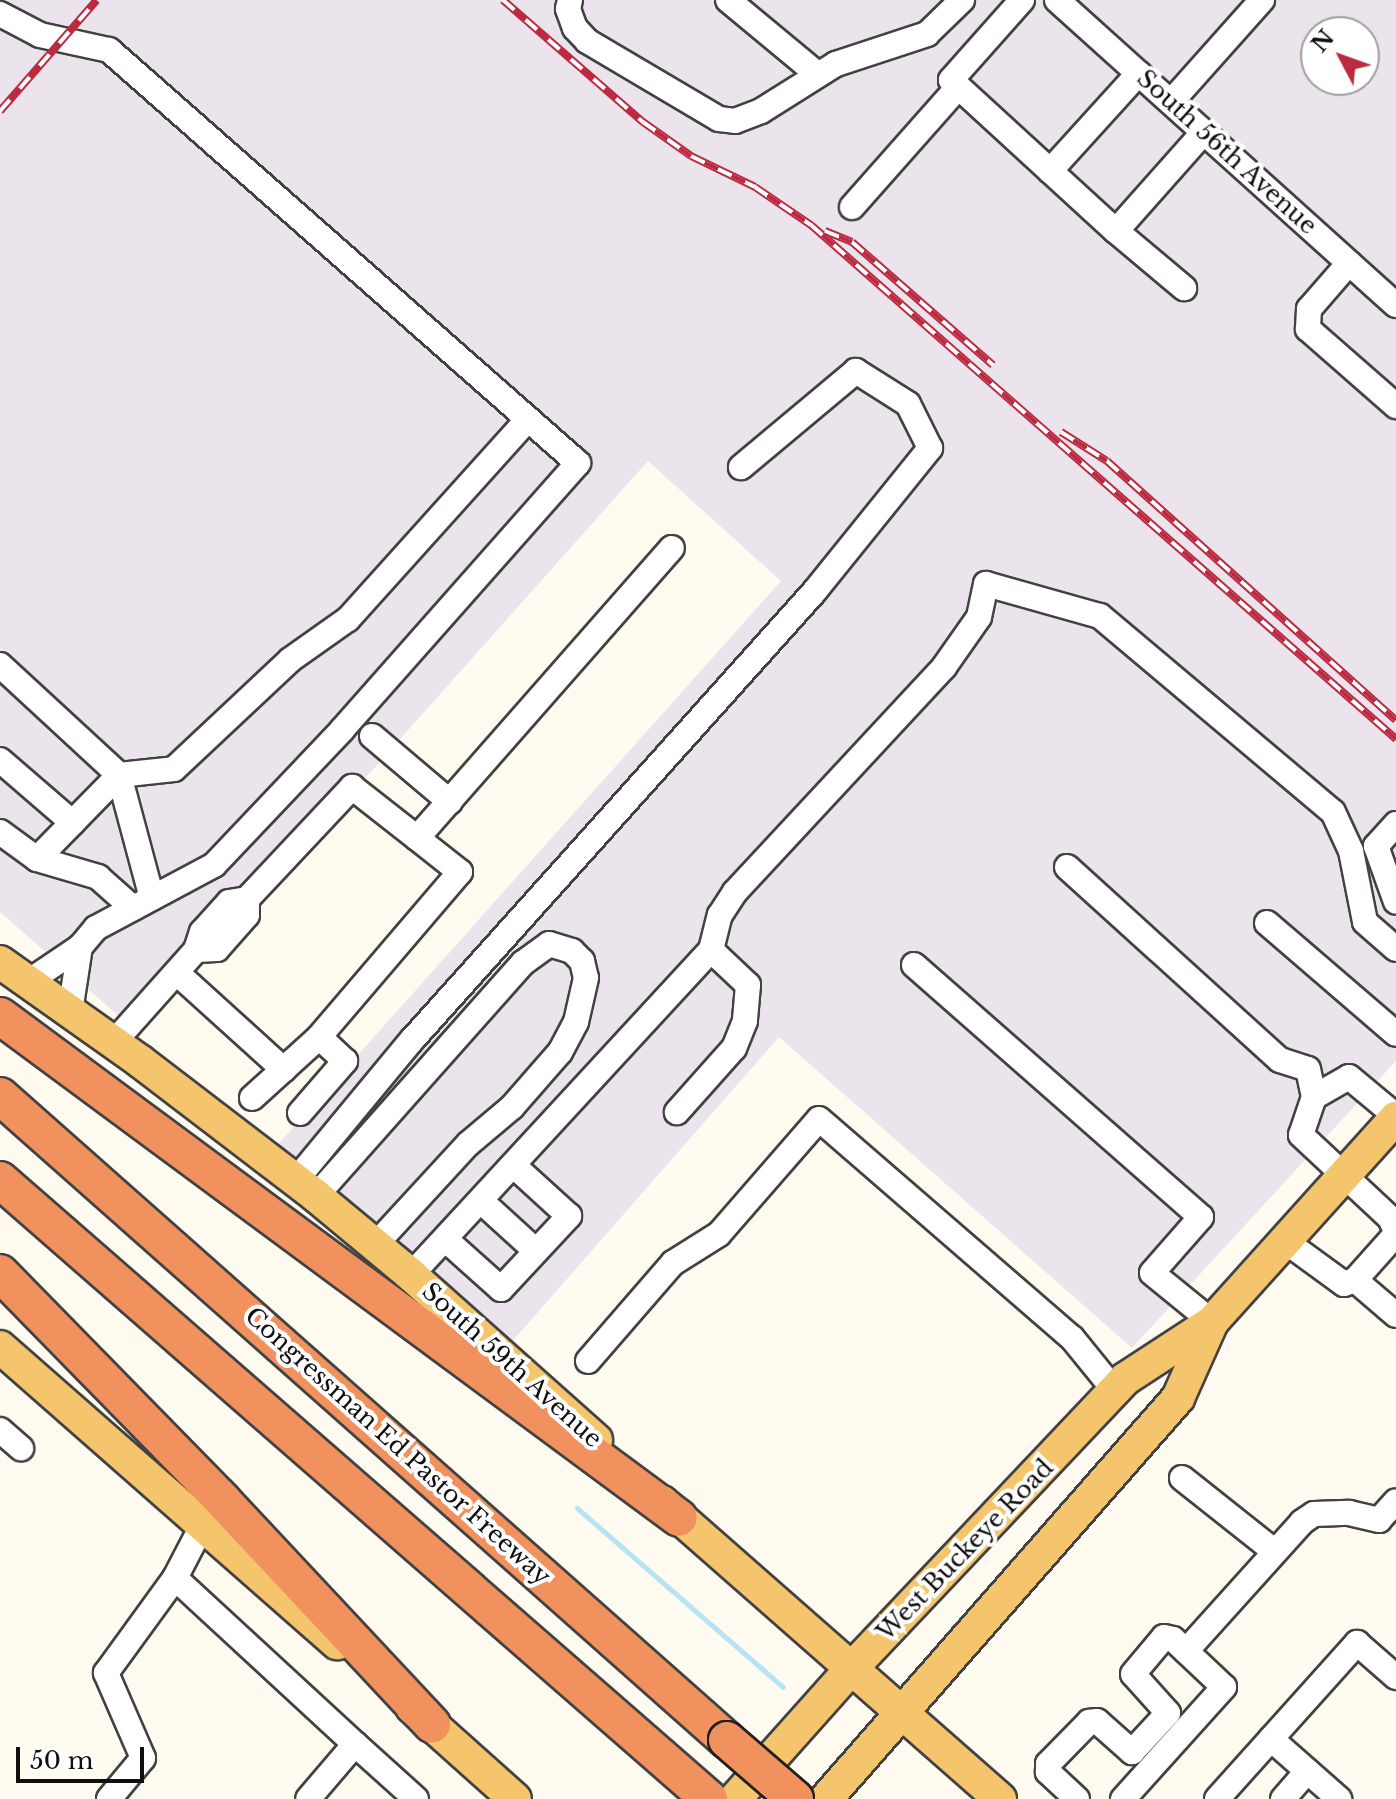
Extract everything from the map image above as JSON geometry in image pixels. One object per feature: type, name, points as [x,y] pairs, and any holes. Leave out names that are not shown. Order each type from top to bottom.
[{"type":"highway","points":[[0,1016],[679,1518]]},
{"type":"highway","name":"Congressman Ed Pastor Freeway","points":[[0,1096],[795,1799]]},
{"type":"highway","points":[[0,1180],[699,1790]]},
{"type":"highway","points":[[0,1273],[223,1501],[432,1724]]},
{"type":"main road","name":"South 59th Avenue","points":[[0,962],[114,1042],[376,1244],[679,1518],[1000,1799]]},
{"type":"main road","name":"West Buckeye Road","points":[[735,1799],[851,1669],[1125,1379],[1212,1322],[1343,1177],[1392,1129]]},
{"type":"main road","name":"West Buckeye Road","points":[[826,1799],[1178,1398],[1212,1322]]},
{"type":"main road","points":[[0,1347],[515,1799]]},
{"type":"street","points":[[570,0],[568,9],[575,28],[587,41],[719,119],[735,121],[761,111],[817,74],[927,34],[962,0]]},
{"type":"street","points":[[728,0],[817,74]]},
{"type":"street","points":[[1022,0],[951,80],[1116,231],[1184,288]]},
{"type":"street","name":"South 56th Avenue","points":[[1057,0],[1396,305]]},
{"type":"street","points":[[1171,102],[1262,0]]},
{"type":"street","points":[[0,14],[40,35],[109,50],[578,463],[343,729],[214,865],[96,928],[80,947],[28,982]]},
{"type":"street","points":[[1050,171],[1139,73]]},
{"type":"street","points":[[852,207],[958,87]]},
{"type":"street","points":[[1116,231],[1204,132]]},
{"type":"street","points":[[1349,263],[1309,309],[1308,329],[1396,406]]},
{"type":"street","points":[[306,1188],[412,1040],[814,592],[930,448],[908,404],[856,371],[741,467]]},
{"type":"street","points":[[37,859],[119,775],[174,769],[290,660],[348,619],[528,419]]},
{"type":"street","points":[[417,838],[672,548]]},
{"type":"street","points":[[411,1275],[711,950],[720,915],[735,892],[944,667],[979,617],[986,584],[1100,616],[1333,812],[1351,851],[1365,922],[1387,941],[1396,914]]},
{"type":"street","points":[[0,665],[119,775],[143,903]]},
{"type":"street","points":[[372,736],[450,802]]},
{"type":"street","points":[[0,760],[73,823]]},
{"type":"street","points":[[114,1042],[196,950],[202,932],[229,902],[247,899],[352,787],[460,872],[319,1037],[252,1098]]},
{"type":"street","points":[[1396,824],[1376,846],[1396,902]]},
{"type":"street","points":[[0,832],[37,859],[98,877],[143,903]]},
{"type":"street","points":[[1067,867],[1280,1060],[1308,1069],[1314,1097],[1301,1135],[1390,1218],[1396,1232],[1355,1280],[1344,1284],[1337,1283],[1285,1241]]},
{"type":"street","points":[[1267,923],[1396,1034]]},
{"type":"street","points":[[306,1188],[523,963],[549,944],[572,951],[582,961],[586,978],[576,1022],[560,1052],[512,1107],[468,1144],[376,1244]]},
{"type":"street","points":[[70,1012],[80,947]]},
{"type":"street","points":[[677,1112],[734,1048],[745,1021],[748,985],[711,950]]},
{"type":"street","points":[[914,965],[1201,1217],[1152,1273],[1212,1322]]},
{"type":"street","points":[[177,973],[284,1070]]},
{"type":"street","points":[[300,1113],[345,1061],[319,1037]]},
{"type":"street","points":[[1314,1097],[1349,1077],[1392,1129]]},
{"type":"street","points":[[588,1361],[673,1263],[719,1234],[819,1119],[1072,1338],[1115,1391]]},
{"type":"street","points":[[445,1239],[501,1289],[569,1216],[514,1166]]},
{"type":"street","points":[[481,1201],[536,1251]]},
{"type":"street","points":[[1355,1280],[1396,1315]]},
{"type":"street","points":[[0,1430],[21,1448]]},
{"type":"street","points":[[1182,1478],[1273,1550]]},
{"type":"street","points":[[1186,1651],[1273,1550],[1314,1514],[1349,1513],[1379,1520],[1396,1501]]},
{"type":"street","points":[[109,1799],[143,1758],[106,1673],[175,1578],[202,1526]]},
{"type":"street","points":[[175,1578],[408,1796]]},
{"type":"street","points":[[1077,1799],[1048,1772],[1048,1764],[1089,1722],[1097,1721],[1132,1752],[1168,1713],[1133,1674],[1164,1637],[1173,1639],[1224,1687],[1123,1799]]},
{"type":"street","points":[[1217,1799],[1357,1643],[1396,1677]]},
{"type":"street","points":[[1271,1739],[1339,1799]]},
{"type":"street","points":[[308,1799],[355,1744]]},
{"type":"street","points":[[1283,1799],[1307,1771]]},
{"type":"shaded area","points":[[0,0],[1396,0],[1396,1061],[1132,1348],[779,1037],[510,1344],[274,1149],[781,581],[648,461],[138,1033],[0,912]]},
{"type":"waterway","points":[[577,1508],[783,1687]]},
{"type":"railway","points":[[0,111],[97,0]]},
{"type":"railway","points":[[503,0],[643,122],[691,156],[755,187],[811,225],[1396,739]]},
{"type":"railway","points":[[825,231],[852,242],[993,365]]},
{"type":"railway","points":[[1061,432],[1107,461],[1396,720]]}]
